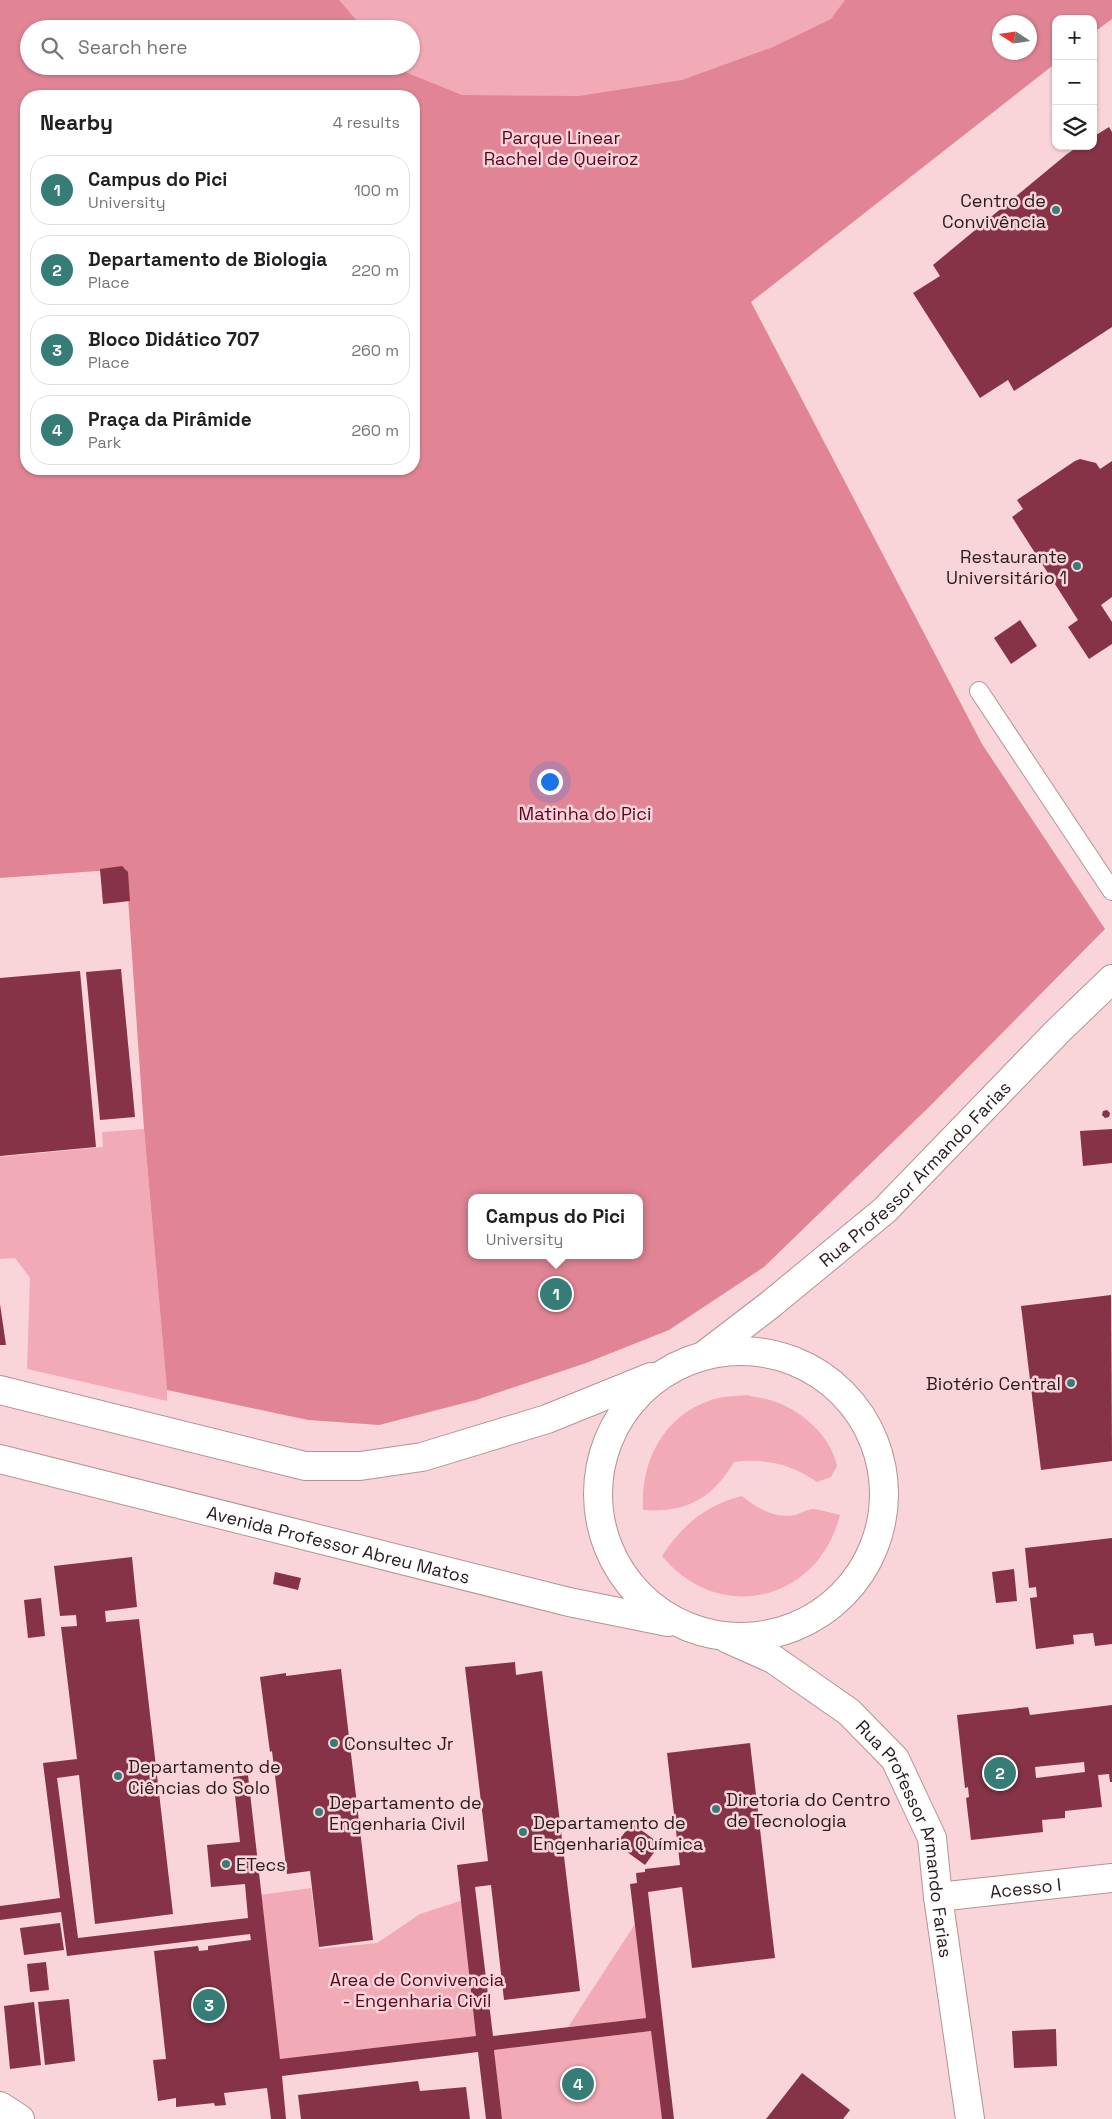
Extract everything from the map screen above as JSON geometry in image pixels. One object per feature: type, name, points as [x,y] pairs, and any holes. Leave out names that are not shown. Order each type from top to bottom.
[{"type":"street","name":"Rua Professor Armando Farias","points":[[706,1354],[771,1304],[885,1210],[1058,1031],[1112,979]]},
{"type":"street","points":[[0,1390],[305,1466],[360,1466],[422,1457],[546,1418],[706,1354],[731,1349],[778,1354],[821,1373],[855,1405],[877,1447],[885,1494],[877,1539],[855,1581],[821,1613],[779,1633],[723,1638]]},
{"type":"street","points":[[666,1371],[645,1386],[615,1425],[599,1471],[600,1519],[616,1565],[647,1603],[677,1624]]},
{"type":"street","name":"Avenida Professor Abreu Matos","points":[[0,1459],[568,1602],[677,1624]]},
{"type":"street","name":"Rua Professor Armando Farias","points":[[677,1624],[723,1638],[773,1659],[849,1712],[895,1759],[932,1838],[938,1897],[970,2119]]},
{"type":"street","name":"Acesso I","points":[[938,1897],[1112,1878]]},
{"type":"street","points":[[0,2106],[20,2119]]},
{"type":"lane","points":[[979,691],[1112,891]]},
{"type":"green space","points":[[0,0],[1099,0],[1032,15],[992,15],[992,28],[869,113],[420,96],[420,90],[20,90],[20,384]]},
{"type":"green space","name":"Matinha do Pici","points":[[0,0],[339,0],[356,20],[20,20],[20,75],[412,75],[462,95],[579,96],[682,80],[773,47],[831,19],[845,0],[1112,0],[1112,19],[1097,30],[1097,15],[1052,15],[1052,66],[751,302],[982,744],[1105,929],[929,1107],[764,1267],[669,1330],[586,1363],[476,1400],[379,1425],[308,1420],[167,1390],[144,1129],[126,869],[0,878]]},
{"type":"green space","points":[[25,475],[26,475],[40,769]]},
{"type":"green space","points":[[144,1129],[167,1401],[27,1369],[30,1278],[15,1258],[0,1259],[0,1157],[103,1147],[102,1132]]},
{"type":"green space","points":[[747,1395],[781,1404],[792,1409],[812,1424],[821,1434],[834,1455],[837,1466],[831,1477],[817,1482],[797,1471],[777,1464],[756,1461],[734,1462],[717,1486],[696,1501],[672,1509],[643,1510],[643,1490],[652,1454],[661,1438],[673,1424],[687,1412],[704,1403],[723,1397]]},
{"type":"green space","points":[[742,1496],[766,1512],[773,1514],[795,1515],[813,1509],[840,1515],[828,1545],[811,1568],[789,1584],[764,1594],[738,1596],[711,1591],[685,1578],[662,1556],[678,1535],[696,1518],[717,1505]]},
{"type":"green space","name":"Area de Convivencia - Engenharia Civil","points":[[311,1888],[319,1949],[377,1943],[420,1914],[469,1898],[485,2043],[273,2068],[253,1896]]},
{"type":"green space","points":[[635,1924],[646,2018],[568,2027]]},
{"type":"green space","points":[[651,2031],[662,2119],[502,2119],[494,2050]]},
{"type":"building","name":"Centro de Convivência","points":[[1109,127],[1112,132],[1112,327],[1014,391],[1008,380],[980,398],[913,293],[940,276],[933,265],[1067,154],[1073,150],[1097,150],[1097,134]]},
{"type":"building","name":"Restaurante Universitário 1","points":[[1080,459],[1096,463],[1100,469],[1112,461],[1112,597],[1101,605],[1112,622],[1112,644],[1089,659],[1068,627],[1078,620],[1012,517],[1023,509],[1017,500]]},
{"type":"building","points":[[1020,620],[1037,646],[1011,664],[994,638]]},
{"type":"building","points":[[122,866],[128,872],[130,901],[103,904],[100,869]]},
{"type":"building","points":[[121,969],[135,1117],[100,1120],[86,972]]},
{"type":"building","points":[[80,971],[96,1147],[0,1156],[0,978]]},
{"type":"building","points":[[1107,1110],[1110,1113],[1109,1117],[1105,1118],[1102,1115],[1103,1111]]},
{"type":"building","points":[[1112,1129],[1112,1163],[1083,1166],[1080,1131]]},
{"type":"building","name":"Biotério Central","points":[[1111,1295],[1112,1461],[1041,1470],[1021,1306]]},
{"type":"building","points":[[0,1304],[6,1345],[0,1345]]},
{"type":"building","points":[[1112,1538],[1112,1644],[1095,1646],[1093,1633],[1073,1635],[1074,1644],[1036,1649],[1030,1598],[1037,1597],[1036,1587],[1029,1588],[1025,1548]]},
{"type":"building","points":[[132,1557],[137,1607],[105,1611],[106,1622],[139,1619],[173,1914],[95,1924],[79,1775],[57,1778],[78,1938],[248,1918],[245,1884],[211,1887],[207,1845],[240,1842],[233,1777],[248,1775],[280,2059],[476,2036],[457,1865],[488,1861],[465,1667],[515,1662],[516,1675],[542,1671],[580,1991],[504,2000],[491,1885],[475,1887],[493,2036],[646,2018],[630,1884],[637,1883],[636,1873],[645,1872],[645,1869],[680,1865],[667,1753],[750,1743],[775,1958],[692,1968],[682,1887],[648,1892],[674,2119],[662,2119],[651,2031],[494,2050],[502,2119],[486,2119],[478,2052],[282,2076],[286,2119],[271,2119],[267,2088],[224,2093],[226,2105],[215,2106],[214,2103],[176,2107],[176,2098],[158,2101],[153,2060],[166,2059],[154,1951],[198,1946],[199,1951],[208,1950],[208,1946],[251,1940],[250,1934],[67,1956],[61,1912],[0,1920],[0,1906],[60,1898],[43,1763],[77,1759],[61,1627],[77,1626],[76,1615],[60,1616],[54,1566]]},
{"type":"building","points":[[1014,1569],[1017,1601],[996,1603],[992,1572]]},
{"type":"building","points":[[275,1572],[301,1578],[298,1590],[273,1584]]},
{"type":"building","points":[[41,1598],[45,1636],[28,1638],[24,1600]]},
{"type":"building","name":"Departamento de Engenharia Civil","points":[[341,1669],[373,1940],[319,1947],[310,1871],[287,1874],[272,1751],[270,1752],[260,1677],[286,1673],[286,1676]]},
{"type":"building","points":[[1112,1705],[1112,1782],[1110,1782],[1109,1774],[1098,1775],[1102,1807],[1065,1811],[1065,1818],[1042,1820],[1043,1832],[971,1840],[966,1798],[969,1797],[968,1787],[965,1788],[957,1715],[1028,1707],[1030,1715]],"holes":[[[1084,1762],[1085,1772],[1036,1778],[1035,1767]]]},
{"type":"building","points":[[632,1823],[660,1844],[645,1865],[616,1844]]},
{"type":"building","points":[[60,1923],[64,1950],[24,1955],[20,1928]]},
{"type":"building","points":[[46,1962],[49,1990],[30,1992],[27,1964]]},
{"type":"building","points":[[69,1999],[75,2061],[45,2065],[38,2002]]},
{"type":"building","points":[[34,2002],[41,2065],[10,2069],[4,2006]]},
{"type":"building","points":[[1056,2029],[1057,2066],[1014,2068],[1012,2031]]},
{"type":"building","points":[[802,2073],[850,2110],[843,2119],[766,2119]]},
{"type":"building","points":[[418,2081],[420,2091],[466,2087],[470,2119],[301,2119],[298,2095]]},
{"type":"place","name":"Centro de Convivência","points":[[1056,210]]},
{"type":"place","name":"Restaurante Universitário 1","points":[[1077,566]]},
{"type":"place","name":"Campus do Pici","points":[[556,1294]]},
{"type":"place","name":"Biotério Central","points":[[1071,1383]]},
{"type":"place","name":"Consultec Jr","points":[[334,1743]]},
{"type":"place","name":"Departamento de Biologia","points":[[1000,1773]]},
{"type":"place","name":"Departamento de Ciências do Solo","points":[[118,1776]]},
{"type":"place","name":"Diretoria do Centro de Tecnologia","points":[[716,1809]]},
{"type":"place","name":"Departamento de Engenharia Civil","points":[[319,1812]]},
{"type":"place","name":"Departamento de Engenharia Química","points":[[523,1832]]},
{"type":"place","name":"ETecs","points":[[226,1864]]},
{"type":"place","name":"Bloco Didático 707","points":[[209,2005]]},
{"type":"place","name":"Praça da Pirâmide","points":[[578,2084]]},
{"type":"park label","name":"Parque Linear Rachel de Queiroz","points":[[561,147]]}]
